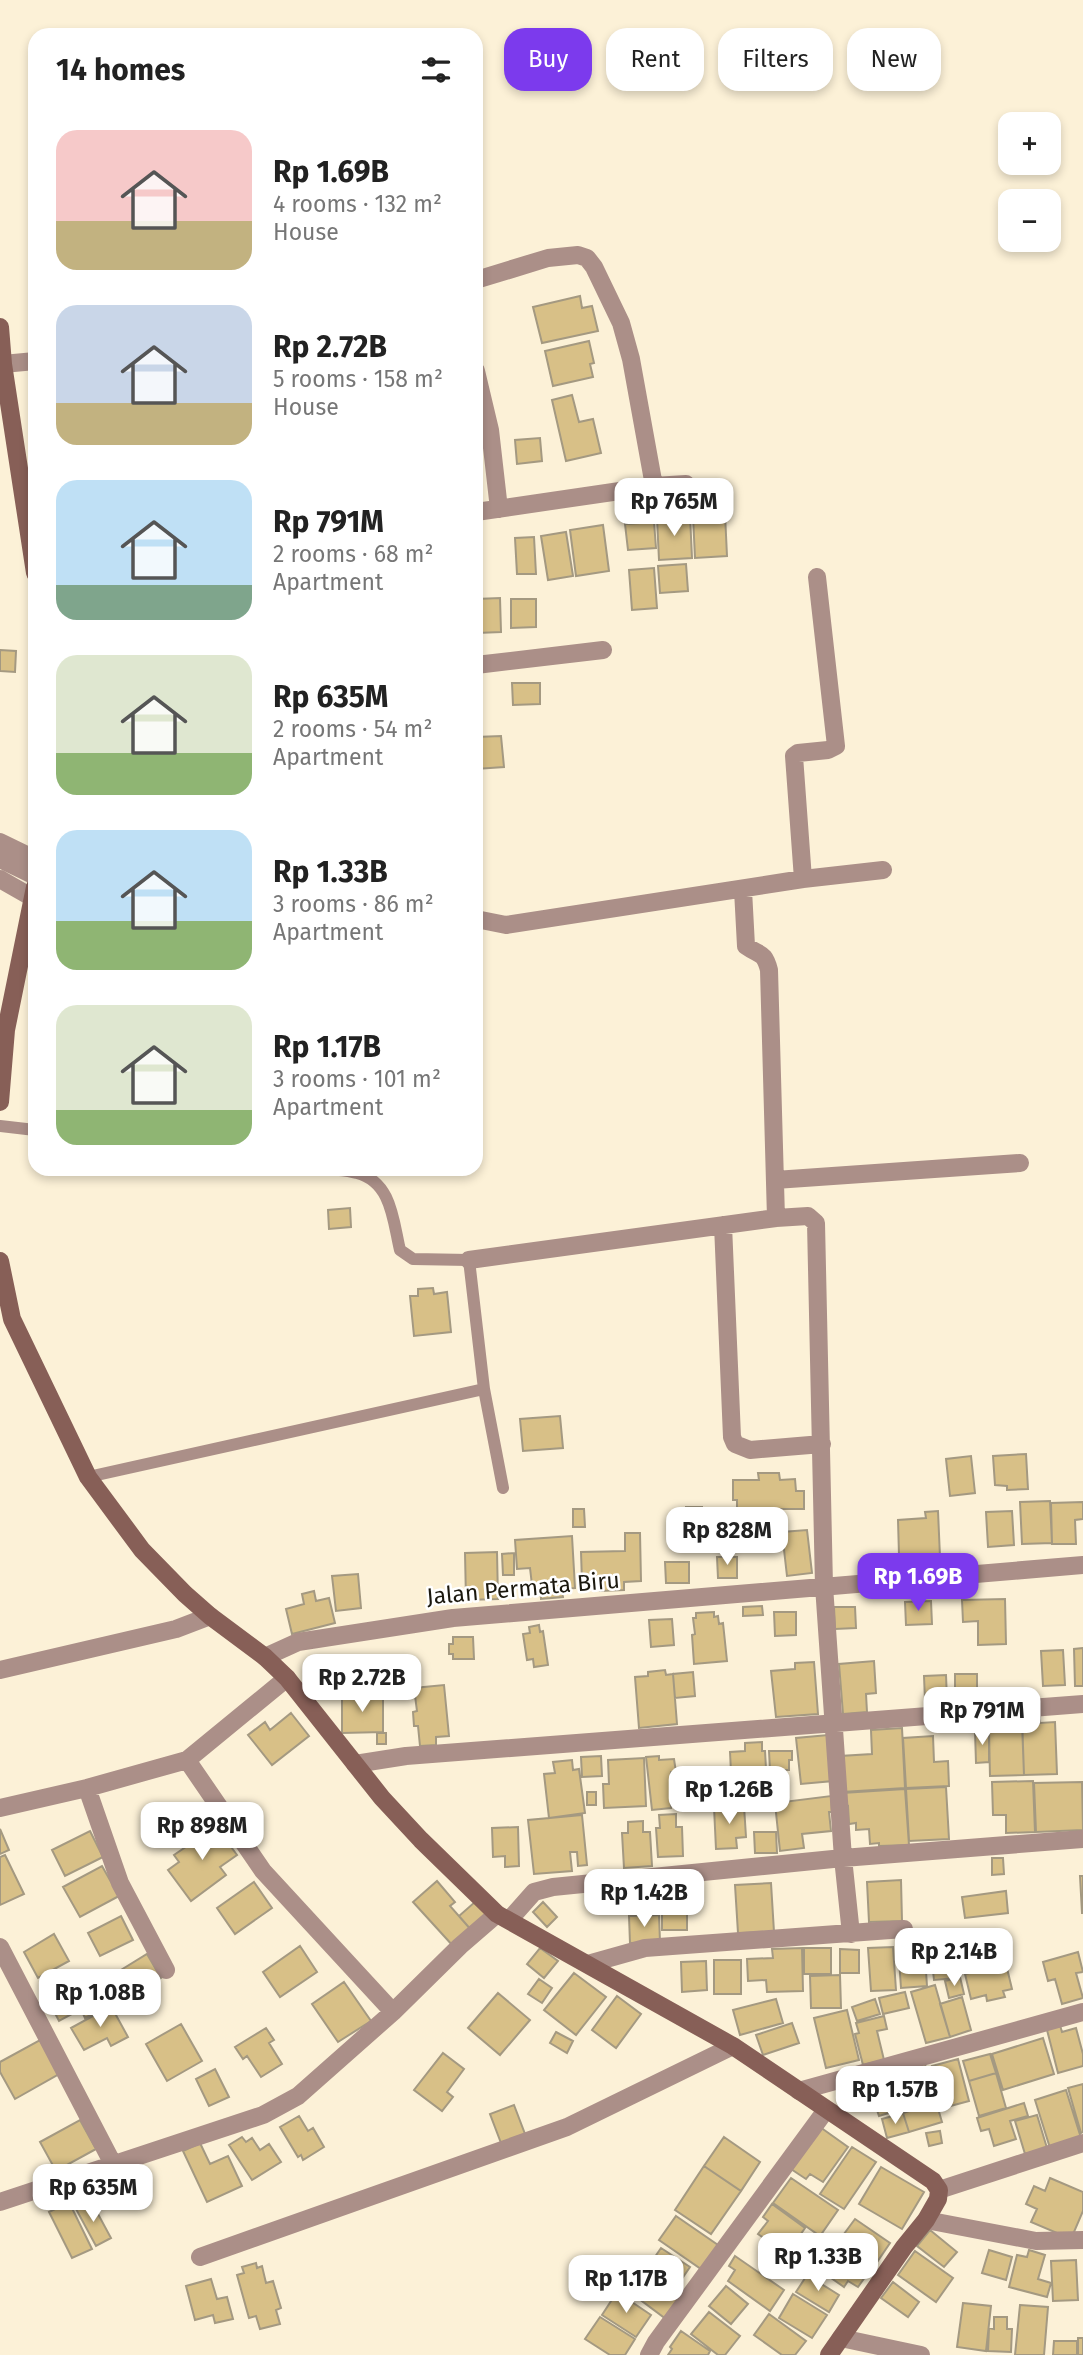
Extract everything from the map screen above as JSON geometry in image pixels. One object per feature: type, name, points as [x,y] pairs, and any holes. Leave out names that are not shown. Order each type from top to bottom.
[{"type":"street","points":[[483,278],[548,258],[578,255],[587,258],[621,323],[631,359],[654,486]]},
{"type":"street","points":[[0,327],[28,526]]},
{"type":"street","points":[[4,364],[28,362]]},
{"type":"street","points":[[483,400],[490,430],[499,509]]},
{"type":"street","points":[[483,511],[654,486],[687,484]]},
{"type":"street","points":[[803,879],[794,756],[798,753],[833,749],[836,746],[817,577]]},
{"type":"street","points":[[483,664],[603,650]]},
{"type":"street","points":[[0,842],[28,856]]},
{"type":"street","points":[[0,859],[28,873]]},
{"type":"street","points":[[483,920],[506,925],[803,879],[883,870]]},
{"type":"street","points":[[0,879],[28,890]]},
{"type":"street","points":[[743,890],[746,946],[754,952],[762,953],[769,970],[776,1218]]},
{"type":"street","points":[[0,1102],[6,1030],[28,922]]},
{"type":"street","points":[[775,1180],[1020,1163]]},
{"type":"street","points":[[468,1260],[776,1218],[808,1216],[816,1223],[824,1586],[851,1934]]},
{"type":"street","points":[[723,1225],[732,1437],[735,1444],[750,1450],[822,1444]]},
{"type":"street","points":[[0,1261],[6,1320],[89,1477],[142,1550],[210,1616],[265,1657],[287,1678],[355,1764],[421,1840],[503,1916],[733,2046],[927,2176],[939,2190],[938,2199],[926,2220],[904,2247],[829,2355]]},
{"type":"street","name":"Jalan Permata Biru","points":[[265,1657],[298,1642],[453,1618],[1083,1565]]},
{"type":"street","points":[[0,1670],[176,1629],[210,1616]]},
{"type":"street","points":[[0,1808],[87,1788],[187,1760],[287,1678]]},
{"type":"street","points":[[355,1764],[406,1756],[1083,1704]]},
{"type":"street","points":[[187,1760],[263,1871],[393,2012]]},
{"type":"street","points":[[87,1788],[120,1883],[166,1970]]},
{"type":"street","points":[[0,2202],[263,2115],[298,2096],[393,2012],[460,1946],[534,1892],[553,1887],[843,1858],[1083,1839]]},
{"type":"street","points":[[589,1964],[645,1948],[904,1929]]},
{"type":"street","points":[[0,1947],[113,2164]]},
{"type":"street","points":[[799,2091],[1083,2012]]},
{"type":"street","points":[[200,2257],[567,2127],[733,2046]]},
{"type":"street","points":[[649,2355],[826,2110]]},
{"type":"street","points":[[939,2190],[1083,2143]]},
{"type":"street","points":[[926,2220],[1036,2241],[1083,2240]]},
{"type":"street","points":[[841,2338],[921,2355]]},
{"type":"lane","points":[[0,1126],[28,1129]]},
{"type":"lane","points":[[365,1176],[376,1182],[386,1193],[400,1250],[413,1259],[468,1260],[484,1389],[503,1488]]},
{"type":"lane","points":[[89,1477],[484,1389]]},
{"type":"building","points":[[580,296],[582,308],[592,306],[598,331],[542,343],[533,307]]},
{"type":"building","points":[[589,341],[594,363],[590,364],[593,377],[553,386],[545,351]]},
{"type":"building","points":[[572,395],[579,422],[593,419],[601,453],[566,461],[552,400]]},
{"type":"building","points":[[540,438],[542,461],[517,464],[515,440]]},
{"type":"building","points":[[725,514],[727,556],[695,558],[693,516]]},
{"type":"building","points":[[690,516],[692,558],[659,560],[657,518]]},
{"type":"building","points":[[654,522],[656,548],[628,550],[625,524]]},
{"type":"building","points":[[603,525],[609,571],[576,576],[570,530]]},
{"type":"building","points":[[566,532],[573,576],[548,580],[541,536]]},
{"type":"building","points":[[534,537],[536,574],[517,574],[515,538]]},
{"type":"building","points":[[686,564],[688,591],[660,593],[658,566]]},
{"type":"building","points":[[654,568],[657,608],[632,610],[629,570]]},
{"type":"building","points":[[500,598],[501,632],[483,633],[483,599]]},
{"type":"building","points":[[511,599],[536,599],[536,627],[511,628]]},
{"type":"building","points":[[0,650],[16,651],[15,672],[0,671]]},
{"type":"building","points":[[512,683],[540,683],[540,704],[513,705]]},
{"type":"building","points":[[501,736],[504,767],[483,768],[483,737]]},
{"type":"building","points":[[350,1208],[351,1227],[329,1229],[328,1210]]},
{"type":"building","points":[[433,1288],[434,1294],[447,1292],[451,1332],[414,1336],[410,1296],[418,1296],[418,1289]]},
{"type":"building","points":[[560,1416],[563,1448],[523,1451],[520,1419]]},
{"type":"building","points":[[1026,1454],[1028,1489],[1007,1490],[1007,1486],[995,1485],[993,1456]]},
{"type":"building","points":[[971,1456],[975,1493],[950,1496],[946,1459]]},
{"type":"building","points":[[758,1473],[779,1473],[780,1480],[795,1479],[796,1491],[804,1491],[804,1509],[781,1509],[781,1520],[737,1520],[733,1480],[759,1480]]},
{"type":"building","points":[[1050,1501],[1052,1543],[1022,1544],[1020,1502]]},
{"type":"building","points":[[1083,1502],[1083,1519],[1075,1520],[1076,1544],[1052,1544],[1051,1503]]},
{"type":"building","points":[[686,1507],[702,1507],[702,1522],[686,1522]]},
{"type":"building","points":[[573,1509],[584,1509],[585,1527],[573,1527]]},
{"type":"building","points":[[938,1511],[940,1557],[916,1558],[916,1554],[899,1555],[898,1520],[926,1518],[925,1512]]},
{"type":"building","points":[[1012,1511],[1014,1545],[988,1547],[986,1512]]},
{"type":"building","points":[[807,1530],[812,1573],[787,1576],[782,1532]]},
{"type":"building","points":[[625,1533],[640,1533],[641,1581],[624,1582],[624,1590],[600,1591],[600,1584],[582,1582],[581,1552],[625,1551]]},
{"type":"building","points":[[572,1536],[575,1588],[562,1589],[563,1597],[541,1599],[540,1585],[532,1585],[530,1568],[517,1569],[515,1540]]},
{"type":"building","points":[[497,1552],[498,1599],[466,1600],[465,1553]]},
{"type":"building","points":[[514,1553],[514,1575],[503,1575],[502,1554]]},
{"type":"building","points":[[717,1557],[737,1557],[737,1578],[718,1578]]},
{"type":"building","points":[[665,1562],[689,1562],[689,1583],[666,1583]]},
{"type":"building","points":[[358,1574],[361,1608],[336,1611],[332,1576]]},
{"type":"building","points":[[314,1591],[316,1601],[329,1598],[335,1623],[292,1634],[286,1609],[304,1604],[302,1594]]},
{"type":"building","points":[[1005,1599],[1006,1644],[978,1645],[978,1621],[963,1622],[962,1600]]},
{"type":"building","points":[[931,1601],[932,1624],[906,1625],[905,1602]]},
{"type":"building","points":[[762,1606],[763,1615],[743,1616],[743,1607]]},
{"type":"building","points":[[834,1607],[855,1607],[856,1628],[835,1629]]},
{"type":"building","points":[[714,1612],[714,1617],[718,1616],[719,1624],[723,1623],[727,1661],[694,1664],[693,1618],[696,1618],[696,1613]]},
{"type":"building","points":[[774,1612],[796,1612],[796,1635],[775,1636]]},
{"type":"building","points":[[672,1619],[674,1645],[651,1647],[649,1620]]},
{"type":"building","points":[[539,1625],[540,1632],[543,1631],[548,1665],[534,1667],[533,1659],[527,1660],[523,1634],[530,1633],[529,1627]]},
{"type":"building","points":[[453,1637],[473,1637],[474,1659],[453,1659],[453,1654],[449,1654],[449,1644],[453,1644]]},
{"type":"building","points":[[1083,1648],[1083,1686],[1075,1686],[1074,1649]]},
{"type":"building","points":[[1063,1650],[1065,1685],[1043,1686],[1041,1651]]},
{"type":"building","points":[[874,1661],[876,1693],[866,1694],[867,1712],[843,1714],[839,1664]]},
{"type":"building","points":[[814,1662],[818,1714],[776,1717],[771,1671],[795,1669],[795,1663]]},
{"type":"building","points":[[665,1670],[666,1675],[673,1674],[677,1724],[639,1728],[635,1677]]},
{"type":"building","points":[[693,1672],[695,1696],[675,1698],[673,1674]]},
{"type":"building","points":[[955,1674],[977,1674],[977,1697],[955,1697]]},
{"type":"building","points":[[946,1675],[947,1700],[925,1701],[924,1676]]},
{"type":"building","points":[[444,1685],[449,1736],[436,1737],[436,1745],[420,1746],[418,1726],[414,1726],[413,1712],[417,1711],[414,1688]]},
{"type":"building","points":[[383,1694],[383,1732],[342,1733],[342,1695]]},
{"type":"building","points":[[291,1713],[309,1736],[272,1765],[248,1735],[265,1722],[270,1730]]},
{"type":"building","points":[[1022,1717],[1040,1717],[1040,1723],[1055,1722],[1057,1774],[1024,1775]]},
{"type":"building","points":[[1022,1723],[1024,1775],[990,1776],[989,1731],[1001,1731],[1001,1724]]},
{"type":"building","points":[[902,1728],[905,1788],[842,1792],[840,1756],[872,1754],[871,1730]]},
{"type":"building","points":[[975,1731],[989,1731],[989,1762],[976,1763]]},
{"type":"building","points":[[377,1733],[386,1733],[386,1744],[377,1744]]},
{"type":"building","points":[[828,1735],[833,1781],[801,1784],[796,1738]]},
{"type":"building","points":[[933,1736],[934,1762],[948,1761],[949,1786],[906,1788],[903,1738]]},
{"type":"building","points":[[762,1742],[770,1800],[744,1801],[744,1792],[732,1792],[730,1752],[745,1751],[745,1743]]},
{"type":"building","points":[[769,1751],[792,1751],[789,1770],[770,1770]]},
{"type":"building","points":[[601,1756],[602,1776],[582,1777],[581,1757]]},
{"type":"building","points":[[659,1756],[659,1760],[674,1759],[676,1772],[671,1772],[671,1808],[652,1810],[646,1757]]},
{"type":"building","points":[[644,1758],[646,1806],[604,1808],[603,1784],[609,1784],[608,1760]]},
{"type":"building","points":[[572,1760],[573,1770],[579,1769],[585,1813],[549,1818],[544,1774],[555,1773],[553,1762]]},
{"type":"building","points":[[1033,1781],[1035,1832],[1006,1833],[1006,1815],[993,1815],[992,1782]]},
{"type":"building","points":[[1082,1782],[1083,1830],[1036,1832],[1034,1783]]},
{"type":"building","points":[[946,1787],[949,1839],[909,1841],[906,1789]]},
{"type":"building","points":[[905,1789],[909,1845],[870,1844],[869,1829],[856,1830],[856,1823],[849,1824],[848,1806],[843,1807],[842,1793]]},
{"type":"building","points":[[587,1792],[596,1792],[596,1805],[587,1805]]},
{"type":"building","points":[[831,1796],[831,1831],[802,1834],[804,1848],[780,1851],[775,1803]]},
{"type":"building","points":[[744,1806],[746,1837],[736,1838],[737,1848],[716,1849],[714,1807]]},
{"type":"building","points":[[676,1814],[676,1827],[682,1827],[683,1856],[658,1857],[656,1828],[660,1828],[659,1815]]},
{"type":"building","points":[[582,1815],[587,1865],[578,1866],[577,1852],[570,1852],[572,1871],[534,1874],[528,1820]]},
{"type":"building","points":[[643,1821],[643,1832],[650,1832],[652,1866],[624,1868],[622,1833],[628,1833],[628,1822]]},
{"type":"building","points":[[214,1824],[237,1855],[220,1867],[226,1875],[191,1901],[168,1870],[179,1862],[174,1855]]},
{"type":"building","points":[[518,1827],[519,1866],[505,1867],[505,1856],[493,1857],[492,1828]]},
{"type":"building","points":[[0,1829],[9,1850],[0,1854]]},
{"type":"building","points":[[90,1831],[103,1857],[65,1876],[52,1850]]},
{"type":"building","points":[[754,1832],[776,1832],[777,1853],[755,1853]]},
{"type":"building","points":[[5,1855],[24,1894],[0,1905],[0,1857]]},
{"type":"building","points":[[992,1858],[1003,1858],[1004,1874],[992,1875]]},
{"type":"building","points":[[102,1866],[119,1896],[80,1917],[63,1887]]},
{"type":"building","points":[[1080,1876],[1083,1876],[1083,1913],[1082,1913]]},
{"type":"building","points":[[901,1880],[902,1921],[869,1922],[867,1882]]},
{"type":"building","points":[[437,1881],[455,1902],[450,1906],[472,1931],[454,1947],[413,1902]]},
{"type":"building","points":[[254,1882],[272,1908],[235,1934],[217,1908]]},
{"type":"building","points":[[771,1883],[774,1932],[738,1933],[735,1885]]},
{"type":"building","points":[[1006,1891],[1008,1913],[965,1918],[962,1897]]},
{"type":"building","points":[[476,1901],[490,1915],[472,1931],[459,1916]]},
{"type":"building","points":[[543,1902],[557,1917],[547,1927],[533,1912]]},
{"type":"building","points":[[662,1903],[687,1903],[687,1930],[662,1930]]},
{"type":"building","points":[[659,1915],[660,1942],[630,1943],[629,1916]]},
{"type":"building","points":[[121,1916],[133,1940],[100,1956],[88,1933]]},
{"type":"building","points":[[54,1934],[69,1961],[38,1978],[24,1952]]},
{"type":"building","points":[[951,1934],[956,1978],[934,1980],[929,1935]]},
{"type":"building","points":[[985,1936],[988,1965],[966,1968],[963,1938]]},
{"type":"building","points":[[924,1942],[927,1986],[901,1988],[898,1944]]},
{"type":"building","points":[[300,1946],[317,1972],[280,1997],[263,1972]]},
{"type":"building","points":[[893,1947],[896,1990],[871,1991],[868,1948]]},
{"type":"building","points":[[540,1948],[558,1961],[544,1978],[527,1964]]},
{"type":"building","points":[[802,1948],[803,1991],[767,1992],[766,1980],[748,1981],[747,1959],[773,1958],[772,1949]]},
{"type":"building","points":[[804,1948],[831,1948],[831,1974],[804,1974]]},
{"type":"building","points":[[840,1949],[859,1950],[859,1973],[840,1973]]},
{"type":"building","points":[[1078,1952],[1083,1972],[1076,1973],[1083,1998],[1062,2004],[1055,1979],[1048,1981],[1043,1962]]},
{"type":"building","points":[[147,1954],[161,1978],[129,1996],[116,1973]]},
{"type":"building","points":[[714,1960],[741,1960],[741,1994],[714,1994]]},
{"type":"building","points":[[706,1961],[707,1990],[682,1992],[681,1962]]},
{"type":"building","points":[[1006,1964],[1012,1989],[1003,1991],[1005,1997],[987,2001],[986,1995],[971,1999],[965,1974]]},
{"type":"building","points":[[574,1973],[606,1997],[576,2035],[544,2010]]},
{"type":"building","points":[[840,1975],[841,2008],[811,2008],[810,1976]]},
{"type":"building","points":[[90,1976],[106,2007],[85,2018],[81,2009],[59,2021],[47,1998]]},
{"type":"building","points":[[960,1977],[964,1994],[949,1998],[945,1981]]},
{"type":"building","points":[[539,1979],[552,1988],[542,2003],[528,1994]]},
{"type":"building","points":[[344,1982],[371,2021],[338,2042],[312,2004]]},
{"type":"building","points":[[935,1985],[950,2037],[926,2043],[911,1992]]},
{"type":"building","points":[[905,1992],[909,2008],[883,2014],[879,1998]]},
{"type":"building","points":[[498,1993],[530,2020],[500,2055],[468,2028]]},
{"type":"building","points":[[617,1996],[641,2014],[616,2048],[592,2030]]},
{"type":"building","points":[[962,1997],[971,2030],[950,2037],[940,2004]]},
{"type":"building","points":[[776,1999],[783,2023],[740,2035],[733,2010]]},
{"type":"building","points":[[875,1999],[880,2014],[857,2021],[852,2007]]},
{"type":"building","points":[[111,2006],[128,2037],[111,2046],[107,2038],[84,2050],[71,2028]]},
{"type":"building","points":[[847,2010],[859,2060],[826,2068],[814,2018]]},
{"type":"building","points":[[884,2016],[887,2029],[877,2031],[884,2060],[863,2065],[855,2034],[859,2033],[856,2023]]},
{"type":"building","points":[[1059,2022],[1062,2032],[1076,2028],[1083,2054],[1083,2066],[1058,2073],[1046,2026]]},
{"type":"building","points":[[792,2023],[799,2043],[763,2055],[756,2035]]},
{"type":"building","points":[[181,2024],[202,2061],[167,2081],[146,2044]]},
{"type":"building","points":[[266,2028],[274,2040],[269,2043],[282,2064],[261,2077],[247,2056],[243,2059],[235,2047]]},
{"type":"building","points":[[556,2032],[573,2041],[567,2053],[550,2043]]},
{"type":"building","points":[[1043,2038],[1054,2074],[1003,2090],[992,2054]]},
{"type":"building","points":[[40,2040],[59,2074],[15,2099],[0,2072],[0,2062]]},
{"type":"building","points":[[443,2053],[464,2069],[447,2092],[453,2097],[442,2111],[414,2090]]},
{"type":"building","points":[[990,2054],[996,2073],[969,2081],[963,2061]]},
{"type":"building","points":[[958,2059],[969,2101],[943,2108],[932,2066]]},
{"type":"building","points":[[924,2061],[942,2122],[909,2132],[903,2113],[909,2111],[896,2069]]},
{"type":"building","points":[[215,2069],[229,2097],[209,2106],[196,2079]]},
{"type":"building","points":[[894,2072],[905,2108],[879,2116],[867,2080]]},
{"type":"building","points":[[996,2073],[1006,2108],[979,2116],[969,2081]]},
{"type":"building","points":[[1083,2084],[1083,2132],[1081,2133],[1068,2088]]},
{"type":"building","points":[[1066,2090],[1081,2138],[1050,2148],[1035,2100]]},
{"type":"building","points":[[1024,2103],[1028,2116],[1010,2121],[1016,2139],[994,2146],[989,2129],[981,2131],[977,2118]]},
{"type":"building","points":[[514,2105],[525,2134],[501,2143],[490,2114]]},
{"type":"building","points":[[903,2113],[909,2132],[887,2138],[882,2119]]},
{"type":"building","points":[[1037,2115],[1047,2148],[1025,2154],[1015,2121]]},
{"type":"building","points":[[299,2116],[308,2131],[313,2128],[324,2147],[303,2160],[301,2155],[298,2157],[280,2127]]},
{"type":"building","points":[[80,2120],[96,2149],[56,2171],[40,2142]]},
{"type":"building","points":[[820,2127],[848,2147],[823,2182],[810,2174],[806,2179],[791,2169]]},
{"type":"building","points":[[940,2131],[942,2143],[929,2146],[926,2133]]},
{"type":"building","points":[[242,2137],[246,2142],[252,2138],[260,2150],[269,2144],[281,2162],[252,2180],[229,2145]]},
{"type":"building","points":[[724,2137],[760,2162],[741,2191],[704,2166]]},
{"type":"building","points":[[200,2143],[210,2164],[228,2156],[242,2186],[207,2202],[183,2151]]},
{"type":"building","points":[[852,2147],[876,2162],[844,2209],[820,2194]]},
{"type":"building","points":[[704,2166],[741,2191],[711,2234],[675,2210]]},
{"type":"building","points":[[881,2167],[924,2192],[902,2229],[859,2204]]},
{"type":"building","points":[[791,2178],[838,2210],[820,2236],[773,2203]]},
{"type":"building","points":[[1050,2178],[1083,2192],[1083,2211],[1071,2239],[1031,2222],[1037,2209],[1026,2204],[1034,2186],[1045,2191]]},
{"type":"building","points":[[91,2201],[111,2238],[96,2246],[76,2209]]},
{"type":"building","points":[[69,2202],[92,2249],[72,2258],[49,2212]]},
{"type":"building","points":[[772,2204],[805,2228],[796,2241],[792,2238],[782,2251],[758,2234],[768,2221],[763,2217]]},
{"type":"building","points":[[676,2216],[718,2245],[701,2269],[659,2240]]},
{"type":"building","points":[[855,2219],[890,2243],[873,2268],[853,2254],[856,2249],[841,2238]]},
{"type":"building","points":[[930,2230],[957,2252],[944,2267],[917,2246]]},
{"type":"building","points":[[661,2248],[690,2267],[677,2286],[648,2267]]},
{"type":"building","points":[[840,2250],[870,2270],[858,2287],[848,2281],[844,2287],[824,2273]]},
{"type":"building","points":[[989,2250],[1012,2257],[1006,2280],[982,2273]]},
{"type":"building","points":[[1029,2250],[1045,2255],[1038,2279],[1051,2283],[1047,2297],[1009,2287],[1017,2255],[1027,2257]]},
{"type":"building","points":[[915,2251],[953,2278],[936,2302],[898,2275]]},
{"type":"building","points":[[735,2256],[784,2290],[770,2311],[728,2281],[735,2270],[729,2266]]},
{"type":"building","points":[[633,2257],[684,2295],[666,2319],[615,2281]]},
{"type":"building","points":[[1076,2260],[1078,2300],[1053,2301],[1051,2261]]},
{"type":"building","points":[[256,2263],[257,2268],[262,2266],[266,2283],[273,2281],[281,2308],[276,2310],[280,2324],[260,2329],[256,2316],[249,2318],[237,2275],[244,2273],[242,2267]]},
{"type":"building","points":[[807,2275],[839,2295],[829,2312],[796,2292]]},
{"type":"building","points":[[211,2279],[217,2299],[227,2297],[233,2319],[215,2323],[213,2315],[195,2320],[186,2286]]},
{"type":"building","points":[[893,2282],[919,2302],[908,2317],[881,2298]]},
{"type":"building","points":[[726,2286],[748,2304],[731,2324],[709,2306]]},
{"type":"building","points":[[617,2292],[651,2315],[636,2337],[602,2315]]},
{"type":"building","points":[[793,2294],[827,2315],[812,2338],[779,2318]]},
{"type":"building","points":[[963,2303],[991,2306],[986,2351],[957,2347]]},
{"type":"building","points":[[1020,2305],[1048,2307],[1044,2355],[1015,2355]]},
{"type":"building","points":[[709,2312],[740,2336],[725,2355],[718,2355],[691,2334]]},
{"type":"building","points":[[769,2314],[806,2341],[795,2355],[782,2355],[754,2335]]},
{"type":"building","points":[[600,2317],[635,2339],[625,2355],[610,2355],[585,2339]]},
{"type":"building","points":[[994,2317],[1007,2317],[1007,2329],[1012,2329],[1011,2352],[988,2351],[989,2328],[994,2329]]},
{"type":"building","points":[[681,2331],[710,2351],[708,2355],[668,2355]]},
{"type":"building","points":[[1078,2338],[1083,2338],[1083,2355],[1078,2355]]},
{"type":"building","points":[[1054,2341],[1077,2341],[1077,2355],[1053,2355]]}]
